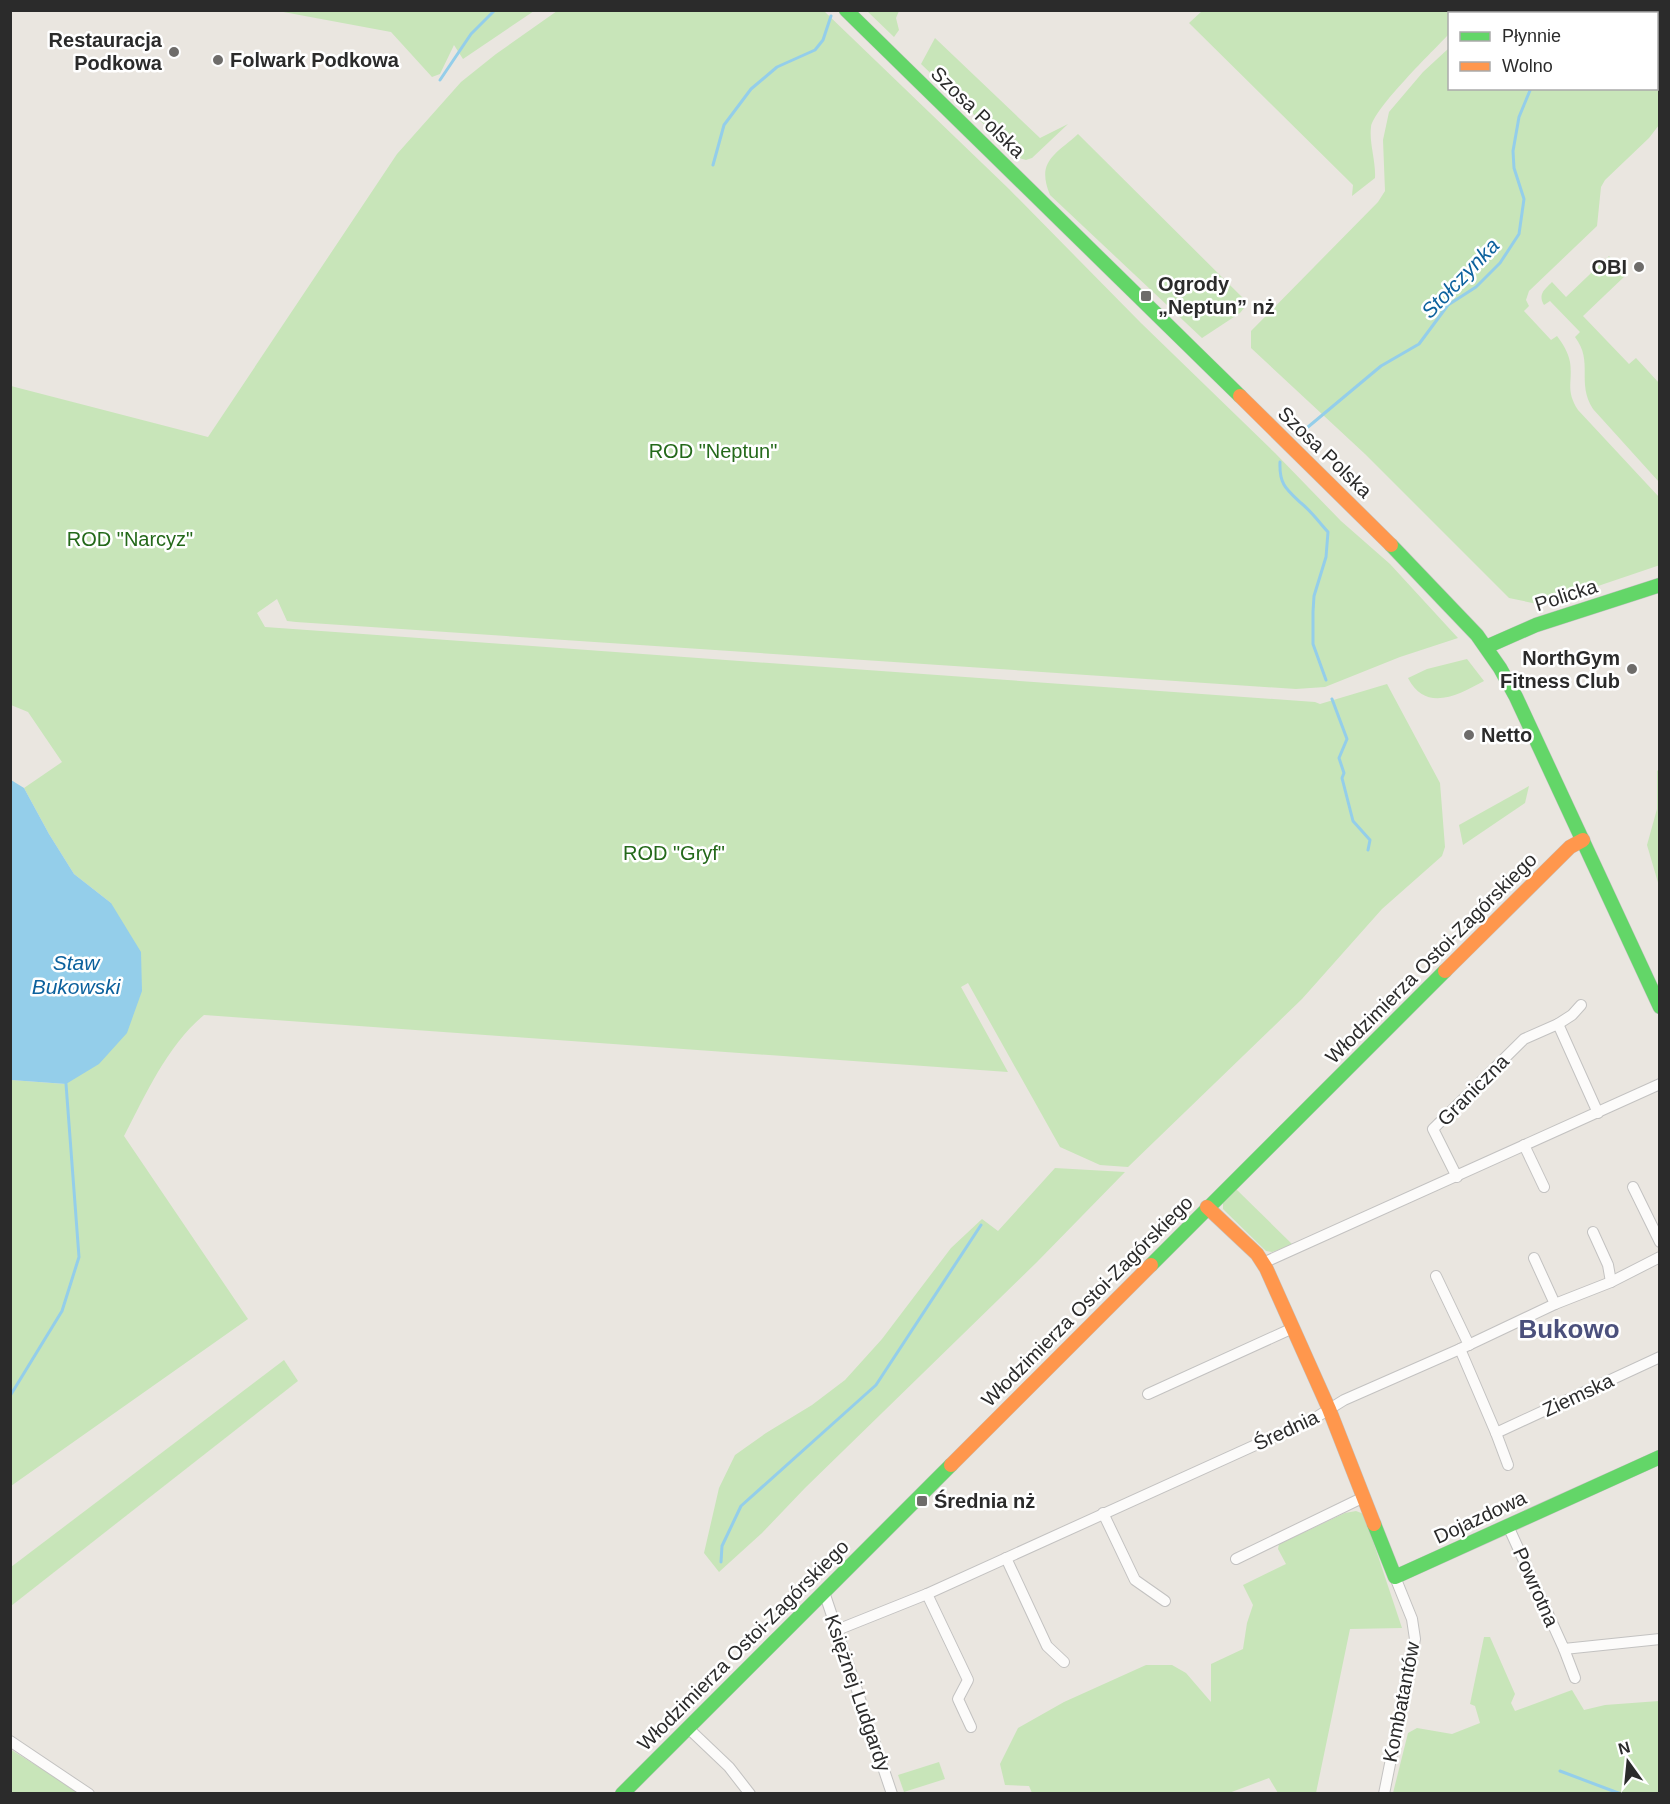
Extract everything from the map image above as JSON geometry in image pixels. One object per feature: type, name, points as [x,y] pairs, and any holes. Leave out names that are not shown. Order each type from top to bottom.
[{"type":"street","name":"Szosa Polska","points":[[846,10],[1420,573],[1453,607],[1486,647],[1522,707],[1659,1007]]},
{"type":"street","name":"Policka","points":[[1486,647],[1536,625],[1659,585]]},
{"type":"street","name":"Włodzimierza Ostoi-Zagórskiego","points":[[622,1794],[1560,856],[1583,840]]},
{"type":"street","name":"Graniczna","points":[[1457,1177],[1433,1129],[1524,1039],[1558,1024],[1572,1015],[1581,1005]]},
{"type":"street","points":[[1558,1024],[1598,1113]]},
{"type":"street","points":[[1263,1263],[1659,1084]]},
{"type":"street","points":[[1524,1145],[1544,1187]]},
{"type":"street","points":[[1633,1186],[1659,1242]]},
{"type":"street","points":[[1207,1207],[1263,1263],[1329,1409],[1395,1577]]},
{"type":"street","points":[[1593,1232],[1608,1264],[1611,1282]]},
{"type":"street","points":[[1534,1258],[1555,1304]]},
{"type":"street","name":"Średnia","points":[[837,1630],[927,1594],[1315,1418],[1344,1400],[1465,1347],[1555,1304],[1658,1261]]},
{"type":"street","points":[[1436,1276],[1465,1347],[1508,1465]]},
{"type":"street","points":[[1148,1394],[1293,1328]]},
{"type":"street","name":"Ziemska","points":[[1496,1433],[1659,1357]]},
{"type":"street","name":"Dojazdowa","points":[[1395,1577],[1659,1456]]},
{"type":"street","points":[[1236,1559],[1364,1497]]},
{"type":"street","points":[[1103,1513],[1135,1580],[1165,1601]]},
{"type":"street","name":"Powrotna","points":[[1508,1526],[1575,1678]]},
{"type":"street","points":[[1006,1558],[1047,1646],[1064,1662]]},
{"type":"street","name":"Kombatantów","points":[[1384,1794],[1415,1639],[1412,1619],[1395,1577]]},
{"type":"street","name":"Księżnej Ludgardy","points":[[824,1592],[892,1794]]},
{"type":"street","points":[[927,1594],[968,1680],[958,1699],[971,1728]]},
{"type":"street","name":"Powrotna","points":[[1564,1649],[1659,1638]]},
{"type":"street","points":[[688,1728],[729,1767],[749,1793]]},
{"type":"street","points":[[10,1741],[89,1794]]},
{"type":"green space","points":[[534,10],[463,59],[454,45],[440,74],[432,77],[391,32],[278,11]]},
{"type":"green space","points":[[1473,10],[1472,12],[1448,12],[1448,35],[1382,107],[1371,127],[1375,178],[1352,196],[1353,185],[1189,23],[1202,11]]},
{"type":"green space","points":[[557,11],[824,11],[1009,189],[1341,521],[1390,564],[1458,638],[1400,657],[1325,687],[1296,689],[296,622],[287,621],[277,599],[257,613],[265,627],[1320,704],[1387,684],[1440,783],[1445,847],[1442,856],[1382,909],[1302,999],[1128,1167],[1100,1165],[1060,1147],[968,983],[961,987],[1008,1072],[204,1015],[191,1027],[168,1056],[124,1136],[248,1319],[11,1486],[11,1080],[65,1084],[111,903],[74,874],[24,788],[62,762],[28,712],[11,705],[11,386],[208,437],[397,154],[461,82]]},
{"type":"green space","points":[[867,11],[899,11],[896,18],[899,30],[894,37]]},
{"type":"green space","points":[[1659,11],[1659,125],[1649,138],[1605,180],[1601,187],[1597,226],[1529,291],[1526,300],[1529,306],[1524,311],[1551,340],[1557,336],[1565,348],[1571,369],[1572,397],[1578,410],[1659,497],[1660,565],[1542,605],[1509,598],[1365,454],[1251,348],[1251,331],[1378,202],[1385,191],[1383,140],[1389,112],[1423,72],[1448,49],[1448,90],[1658,90],[1658,12],[1562,12]]},
{"type":"green space","points":[[935,38],[1040,138],[1068,124],[1032,158],[1026,160],[1019,158],[921,64]]},
{"type":"green space","points":[[1078,134],[1248,303],[1240,313],[1202,338],[1050,195],[1045,174],[1047,166],[1055,154]]},
{"type":"green space","points":[[1609,256],[1626,275],[1583,316],[1629,364],[1636,358],[1659,383],[1659,482],[1593,409],[1586,390],[1585,364],[1581,346],[1575,337],[1580,332],[1550,301],[1544,305],[1542,301],[1543,292],[1552,282],[1566,297]]},
{"type":"green space","points":[[1467,659],[1484,681],[1453,695],[1433,698],[1424,695],[1415,689],[1408,678],[1427,669]]},
{"type":"green space","points":[[1659,769],[1659,886],[1647,845],[1657,809],[1657,771]]},
{"type":"green space","points":[[1529,786],[1525,803],[1463,845],[1459,825]]},
{"type":"green space","points":[[1055,1168],[1125,1172],[762,1533],[719,1572],[704,1553],[719,1488],[735,1455],[812,1405],[845,1380],[882,1339],[951,1248],[982,1219],[998,1231]]},
{"type":"green space","points":[[1236,1189],[1293,1245],[1272,1252],[1266,1251],[1226,1212],[1223,1209],[1223,1203]]},
{"type":"green space","points":[[284,1360],[298,1381],[11,1606],[11,1567]]},
{"type":"green space","points":[[1356,1511],[1364,1514],[1402,1628],[1350,1629],[1316,1793],[1278,1793],[1269,1778],[1229,1793],[1032,1793],[1029,1786],[1005,1785],[1000,1764],[1018,1728],[1064,1702],[1146,1665],[1172,1665],[1186,1673],[1211,1702],[1211,1664],[1243,1649],[1247,1623],[1253,1605],[1243,1585],[1286,1564],[1278,1549],[1279,1544],[1345,1513]]},
{"type":"green space","points":[[1484,1637],[1490,1637],[1515,1694],[1511,1703],[1515,1711],[1572,1690],[1584,1710],[1605,1705],[1659,1701],[1659,1793],[1393,1793],[1408,1733],[1417,1728],[1452,1734],[1480,1723],[1475,1706],[1470,1704]]},
{"type":"green space","points":[[10,1749],[80,1793],[11,1793]]},
{"type":"green space","points":[[939,1762],[945,1779],[904,1792],[898,1775]]},
{"type":"water","name":"Staw Bukowski","points":[[11,780],[24,788],[74,874],[111,903],[141,952],[142,991],[127,1033],[99,1064],[66,1084],[11,1080]]},
{"type":"waterway","points":[[440,80],[471,34],[495,10]]},
{"type":"waterway","points":[[713,165],[724,125],[751,89],[777,67],[815,50],[823,40],[831,16]]},
{"type":"waterway","name":"Stołczynka","points":[[1302,432],[1381,366],[1419,344],[1448,305],[1476,287],[1500,263],[1519,234],[1524,199],[1514,168],[1513,151],[1519,117],[1530,90]]},
{"type":"waterway","name":"Stołczynka","points":[[1280,462],[1284,486],[1328,532],[1326,557],[1314,596],[1313,612],[1313,644],[1326,680]]},
{"type":"waterway","name":"Stołczynka","points":[[1332,699],[1347,739],[1339,758],[1344,773],[1342,778],[1353,821],[1370,840],[1368,850]]},
{"type":"waterway","points":[[10,1396],[62,1311],[79,1257],[66,1084]]},
{"type":"waterway","points":[[721,1562],[722,1546],[741,1506],[876,1385],[981,1225]]},
{"type":"waterway","points":[[1560,1771],[1621,1794]]},
{"type":"traffic: fast","points":[[846,10],[1240,396]]},
{"type":"traffic: fast","points":[[1391,545],[1477,635],[1500,668],[1516,697],[1660,1007]]},
{"type":"traffic: fast","points":[[1486,647],[1536,625],[1660,585]]},
{"type":"traffic: fast","points":[[1151,1265],[1445,971]]},
{"type":"traffic: fast","points":[[1374,1524],[1395,1577],[1660,1457]]},
{"type":"traffic: fast","points":[[622,1794],[951,1465]]},
{"type":"traffic: slow","points":[[1240,396],[1391,545]]},
{"type":"traffic: slow","points":[[1445,971],[1570,847],[1583,840]]},
{"type":"traffic: slow","points":[[1207,1207],[1257,1254],[1266,1268],[1329,1409],[1374,1524]]},
{"type":"traffic: slow","points":[[951,1465],[1151,1265]]},
{"type":"place","name":"Restauracja Podkowa","points":[[174,52]]},
{"type":"place","name":"Folwark Podkowa","points":[[218,60]]},
{"type":"place","name":"OBI","points":[[1639,267]]},
{"type":"place","name":"Ogrody „Neptun” nż","points":[[1146,296]]},
{"type":"place","name":"NorthGym Fitness Club","points":[[1632,669]]},
{"type":"place","name":"Netto","points":[[1469,735]]},
{"type":"place","name":"Średnia nż","points":[[922,1501]]},
{"type":"district","name":"Bukowo","points":[[1569,1329]]},
{"type":"park label","name":"ROD \"Neptun\"","points":[[713,451]]},
{"type":"park label","name":"ROD \"Narcyz\"","points":[[130,539]]},
{"type":"park label","name":"ROD \"Gryf\"","points":[[674,853]]}]
